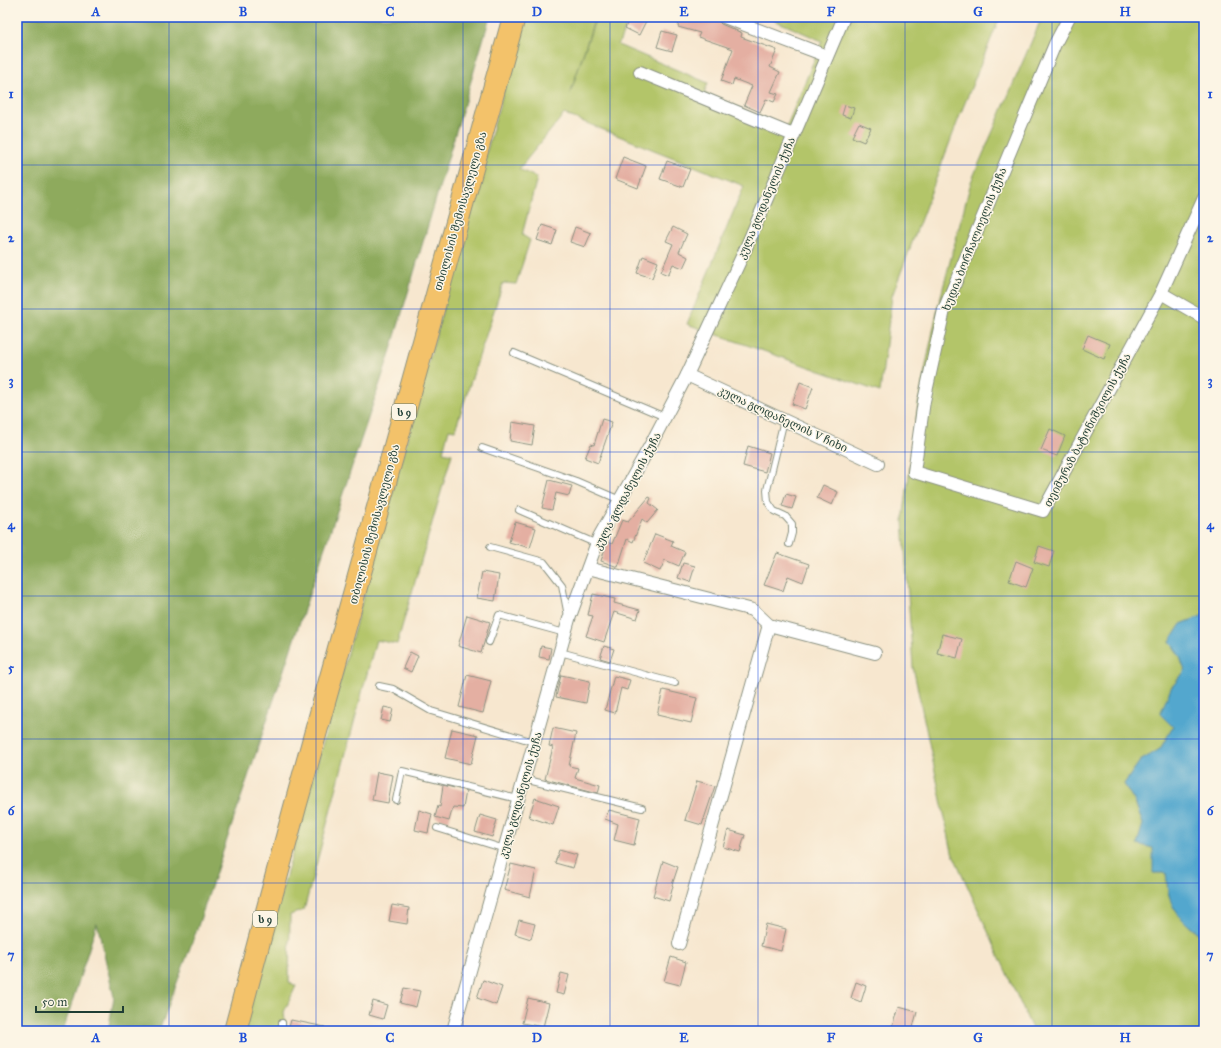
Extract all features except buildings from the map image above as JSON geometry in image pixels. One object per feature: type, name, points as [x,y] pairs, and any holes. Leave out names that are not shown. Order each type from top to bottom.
[{"type":"highway","name":"თბილისის შემოსავლელი გზა","points":[[235,1031],[295,807],[514,17]]},
{"type":"street","points":[[724,17],[827,56]]},
{"type":"street","name":"კულა გლდანელის ქუჩა","points":[[453,1031],[569,619],[599,537],[666,417],[687,375],[744,250],[844,17]]},
{"type":"street","name":"ხუდია ბორჩალოელის ქუჩა","points":[[914,472],[924,401],[944,310],[1055,44],[1069,17]]},
{"type":"street","points":[[640,72],[793,135]]},
{"type":"street","name":"თეიმურაზ ბატონიშვილის ქუჩა","points":[[914,472],[1043,511],[1161,293],[1204,198]]},
{"type":"street","points":[[1161,293],[1204,318]]},
{"type":"street","name":"კულა გლდანელის V ჩიხი","points":[[687,375],[878,464]]},
{"type":"street","points":[[588,568],[753,610],[769,625],[875,653]]},
{"type":"street","points":[[679,944],[769,625]]},
{"type":"lane","points":[[514,353],[666,417]]},
{"type":"lane","points":[[784,420],[767,490],[768,502],[774,511],[785,516],[792,524],[792,533],[789,544]]},
{"type":"lane","points":[[482,448],[576,481],[620,500]]},
{"type":"lane","points":[[519,510],[597,544]]},
{"type":"lane","points":[[490,547],[544,562],[562,585],[569,619]]},
{"type":"lane","points":[[490,642],[499,615],[565,633]]},
{"type":"lane","points":[[560,652],[675,683]]},
{"type":"lane","points":[[379,686],[393,689],[431,711],[534,742]]},
{"type":"lane","points":[[396,800],[402,771],[518,799]]},
{"type":"lane","points":[[524,779],[642,808]]},
{"type":"lane","points":[[437,828],[505,849]]},
{"type":"lane","points":[[282,1023],[282,1031]]},
{"type":"green space","points":[[17,17],[490,17],[390,353],[197,929],[159,1031],[108,1031],[114,997],[97,923],[63,1031],[17,1031]]},
{"type":"green space","points":[[524,17],[595,17],[570,94],[596,17],[630,17],[618,45],[708,83],[704,93],[786,128],[822,41],[767,17],[1000,17],[960,115],[892,296],[880,392],[687,324],[744,186],[564,114],[519,169],[537,178],[522,235],[530,240],[516,284],[503,283],[455,430],[449,429],[443,452],[452,454],[397,644],[376,640],[304,910],[290,915],[289,982],[296,986],[284,1012],[286,1031],[243,1031]]},
{"type":"green space","points":[[1042,17],[1204,17],[1204,615],[1181,624],[1170,641],[1180,657],[1185,671],[1171,688],[1173,727],[1160,749],[1140,761],[1124,784],[1135,802],[1154,848],[1154,873],[1166,873],[1169,896],[1192,929],[1204,937],[1204,1031],[1033,1031],[952,852],[913,667],[903,521],[918,404],[938,307],[971,182]]},
{"type":"water","points":[[1204,615],[1204,937],[1187,924],[1174,908],[1168,892],[1166,873],[1153,873],[1153,848],[1137,844],[1143,824],[1135,802],[1124,784],[1140,761],[1160,749],[1173,727],[1160,714],[1171,688],[1185,671],[1180,657],[1170,641],[1181,624]]}]
